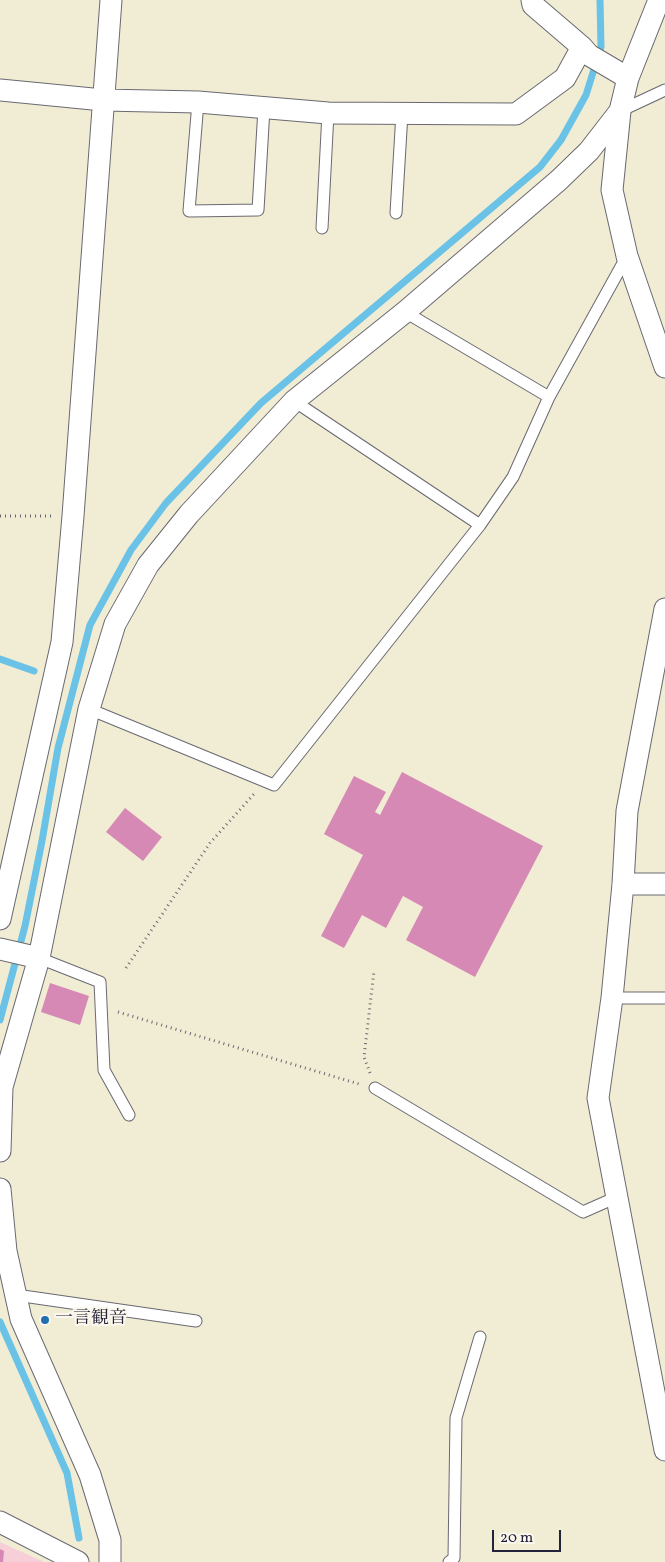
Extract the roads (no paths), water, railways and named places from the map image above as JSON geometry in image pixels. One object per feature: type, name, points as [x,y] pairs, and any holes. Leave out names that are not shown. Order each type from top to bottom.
[{"type":"street","points":[[0,919],[62,642],[111,0]]},
{"type":"street","points":[[532,0],[533,5],[586,51],[628,78]]},
{"type":"street","points":[[659,0],[628,78],[620,111],[612,190],[627,256],[665,367]]},
{"type":"street","points":[[0,90],[104,100],[198,102],[328,113],[516,114],[565,78],[586,51]]},
{"type":"street","points":[[0,1151],[2,1087],[89,709],[115,624],[148,565],[189,514],[294,401],[405,312],[559,180],[589,151],[620,111]]},
{"type":"street","points":[[665,609],[627,811],[623,884],[612,998],[598,1098],[617,1197],[657,1370],[665,1450]]},
{"type":"street","points":[[623,884],[665,884]]},
{"type":"street","points":[[1,950],[32,957]]},
{"type":"street","points":[[0,1189],[3,1250],[21,1319],[90,1475],[110,1540],[110,1562]]},
{"type":"street","points":[[0,1522],[78,1562]]},
{"type":"lane","points":[[620,111],[665,90]]},
{"type":"lane","points":[[198,102],[189,211],[258,210],[264,108]]},
{"type":"lane","points":[[322,228],[328,113]]},
{"type":"lane","points":[[396,213],[402,113]]},
{"type":"lane","points":[[89,709],[274,785],[480,525],[513,477],[549,397],[627,256]]},
{"type":"lane","points":[[405,312],[549,397]]},
{"type":"lane","points":[[294,401],[480,525]]},
{"type":"lane","points":[[32,957],[100,982],[104,1070],[129,1115]]},
{"type":"lane","points":[[612,998],[665,998]]},
{"type":"lane","points":[[375,1088],[583,1212],[617,1197]]},
{"type":"lane","points":[[16,1295],[196,1321]]},
{"type":"lane","points":[[449,1562],[454,1558],[456,1418],[480,1336]]},
{"type":"waterway","points":[[0,1020],[25,926],[58,748],[90,625],[131,550],[166,503],[261,403],[540,167],[561,140],[586,95],[601,47],[600,0]]},
{"type":"waterway","points":[[0,659],[34,671]]},
{"type":"waterway","points":[[0,1322],[67,1473],[79,1538]]},
{"type":"place","name":"一言観音","points":[[45,1320]]}]
